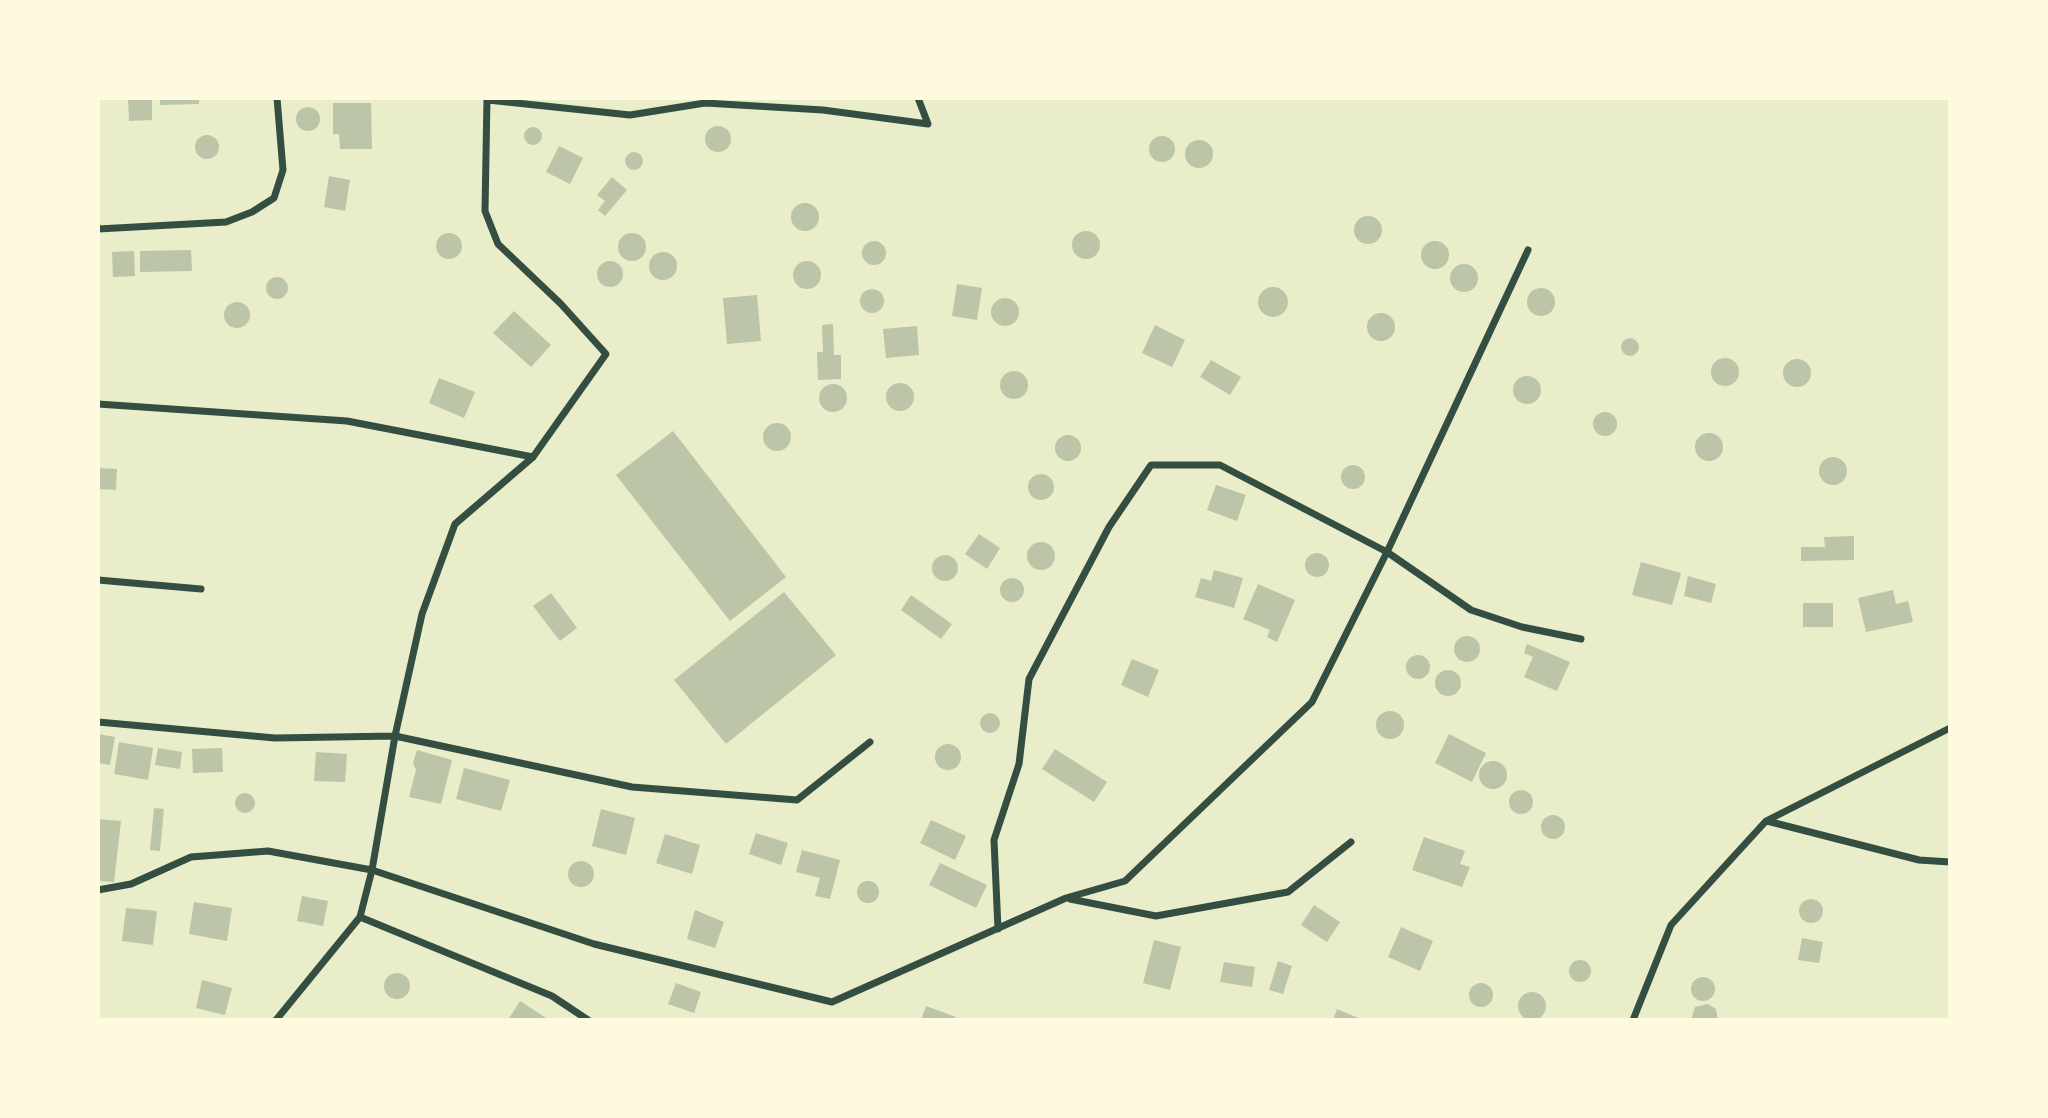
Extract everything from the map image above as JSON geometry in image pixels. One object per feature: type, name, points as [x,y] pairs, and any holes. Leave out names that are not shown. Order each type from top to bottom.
[{"type":"street","points":[[98,229],[226,222],[252,212],[274,198],[283,170],[277,98]]},
{"type":"street","points":[[276,1020],[360,917],[372,870],[395,736],[422,614],[455,524],[533,457],[606,354],[561,304],[498,244],[485,211],[487,99],[630,115],[705,103],[783,108],[928,124],[918,98]]},
{"type":"street","points":[[98,890],[131,884],[191,857],[268,852],[372,870],[594,944],[832,1002],[1066,898],[1125,881],[1312,702],[1387,552],[1528,250]]},
{"type":"street","points":[[98,404],[347,421],[533,457]]},
{"type":"street","points":[[998,929],[994,840],[1019,764],[1029,679],[1110,527],[1151,465],[1220,465],[1387,552],[1471,610],[1522,627],[1581,639]]},
{"type":"street","points":[[98,580],[201,590]]},
{"type":"street","points":[[98,722],[275,737],[395,736],[632,787],[797,800],[870,742]]},
{"type":"street","points":[[1633,1020],[1671,925],[1766,821],[1950,728]]},
{"type":"street","points":[[1766,821],[1919,860],[1950,862]]},
{"type":"street","points":[[1066,898],[1156,916],[1288,892],[1351,842]]},
{"type":"street","points":[[360,917],[552,996],[588,1020]]},
{"type":"building","points":[[128,98],[152,98],[152,120],[129,121]]},
{"type":"building","points":[[160,98],[199,98],[199,104],[160,105]]},
{"type":"building","points":[[333,103],[371,103],[372,149],[340,149],[339,134],[333,134]]},
{"type":"building","points":[[308,107],[319,114],[320,119],[313,130],[308,131],[297,124],[296,119],[303,108]]},
{"type":"building","points":[[718,126],[727,130],[731,139],[727,148],[718,152],[709,148],[705,139],[709,130]]},
{"type":"building","points":[[533,127],[539,130],[542,136],[539,142],[533,145],[527,142],[524,136],[527,130]]},
{"type":"building","points":[[202,135],[212,135],[219,142],[219,152],[212,159],[202,159],[195,152],[195,142]]},
{"type":"building","points":[[1162,136],[1171,140],[1175,149],[1171,158],[1162,162],[1153,158],[1149,149],[1153,140]]},
{"type":"building","points":[[1199,140],[1209,144],[1213,154],[1209,164],[1199,168],[1189,164],[1185,154],[1189,144]]},
{"type":"building","points":[[559,146],[583,158],[570,184],[546,172]]},
{"type":"building","points":[[630,152],[638,152],[643,161],[641,168],[630,170],[625,165],[625,157]]},
{"type":"building","points":[[329,176],[350,180],[345,211],[324,207]]},
{"type":"building","points":[[612,177],[627,190],[605,216],[598,210],[605,201],[597,195]]},
{"type":"building","points":[[805,203],[815,207],[819,217],[815,227],[805,231],[795,227],[791,217],[795,207]]},
{"type":"building","points":[[1368,216],[1378,220],[1382,230],[1378,240],[1368,244],[1358,240],[1354,230],[1358,220]]},
{"type":"building","points":[[1086,231],[1096,235],[1100,245],[1096,255],[1086,259],[1076,255],[1072,245],[1076,235]]},
{"type":"building","points":[[449,233],[458,237],[462,246],[458,255],[449,259],[440,255],[436,246],[440,237]]},
{"type":"building","points":[[632,233],[642,237],[646,247],[642,257],[632,261],[622,257],[618,247],[622,237]]},
{"type":"building","points":[[874,241],[883,244],[886,253],[883,262],[874,265],[865,262],[862,253],[865,244]]},
{"type":"building","points":[[1435,241],[1445,245],[1449,255],[1445,265],[1435,269],[1425,265],[1421,255],[1425,245]]},
{"type":"building","points":[[191,250],[192,271],[140,272],[140,251]]},
{"type":"building","points":[[134,251],[135,276],[113,277],[112,252]]},
{"type":"building","points":[[663,252],[673,256],[677,266],[673,276],[663,280],[653,276],[649,266],[653,256]]},
{"type":"building","points":[[610,261],[619,265],[623,274],[619,283],[610,287],[601,283],[597,274],[601,265]]},
{"type":"building","points":[[807,261],[817,265],[821,275],[817,285],[807,289],[797,285],[793,275],[797,265]]},
{"type":"building","points":[[1464,264],[1474,268],[1478,278],[1474,288],[1464,292],[1454,288],[1450,278],[1454,268]]},
{"type":"building","points":[[273,277],[281,277],[288,284],[288,292],[281,299],[273,299],[266,292],[266,284]]},
{"type":"building","points":[[957,284],[982,288],[977,320],[952,316]]},
{"type":"building","points":[[1273,287],[1284,291],[1288,302],[1284,313],[1273,317],[1262,313],[1258,302],[1262,291]]},
{"type":"building","points":[[1541,288],[1551,292],[1555,302],[1551,312],[1541,316],[1531,312],[1527,302],[1531,292]]},
{"type":"building","points":[[872,289],[880,293],[884,301],[880,309],[872,313],[864,309],[860,301],[864,293]]},
{"type":"building","points":[[757,295],[761,341],[727,344],[723,298]]},
{"type":"building","points":[[1005,298],[1015,302],[1019,312],[1015,322],[1005,326],[995,322],[991,312],[995,302]]},
{"type":"building","points":[[237,302],[246,306],[250,315],[246,324],[237,328],[228,324],[224,315],[228,306]]},
{"type":"building","points":[[514,311],[551,345],[531,367],[493,333]]},
{"type":"building","points":[[1381,313],[1391,317],[1395,327],[1391,337],[1381,341],[1371,337],[1367,327],[1371,317]]},
{"type":"building","points":[[833,324],[834,355],[841,355],[841,379],[818,380],[817,352],[823,352],[822,325]]},
{"type":"building","points":[[1155,325],[1185,340],[1172,367],[1142,353]]},
{"type":"building","points":[[917,326],[919,355],[886,358],[883,329]]},
{"type":"building","points":[[1630,338],[1636,341],[1639,347],[1636,353],[1630,356],[1624,353],[1621,347],[1624,341]]},
{"type":"building","points":[[1725,358],[1735,362],[1739,372],[1735,382],[1725,386],[1715,382],[1711,372],[1715,362]]},
{"type":"building","points":[[1797,359],[1807,363],[1811,373],[1807,383],[1797,387],[1787,383],[1783,373],[1787,363]]},
{"type":"building","points":[[1211,360],[1241,377],[1230,395],[1200,377]]},
{"type":"building","points":[[1014,371],[1024,375],[1028,385],[1024,395],[1014,399],[1004,395],[1000,385],[1004,375]]},
{"type":"building","points":[[1527,376],[1537,380],[1541,390],[1537,400],[1527,404],[1517,400],[1513,390],[1517,380]]},
{"type":"building","points":[[439,378],[475,392],[464,418],[429,403]]},
{"type":"building","points":[[900,383],[910,387],[914,397],[910,407],[900,411],[890,407],[886,397],[890,387]]},
{"type":"building","points":[[833,384],[843,388],[847,398],[843,408],[833,412],[823,408],[819,398],[823,388]]},
{"type":"building","points":[[1605,412],[1614,415],[1617,424],[1614,433],[1605,436],[1596,433],[1593,424],[1596,415]]},
{"type":"building","points":[[777,423],[787,427],[791,437],[787,447],[777,451],[767,447],[763,437],[767,427]]},
{"type":"building","points":[[673,431],[786,577],[730,621],[616,475]]},
{"type":"building","points":[[1709,433],[1719,437],[1723,447],[1719,457],[1709,461],[1699,457],[1695,447],[1699,437]]},
{"type":"building","points":[[1068,435],[1077,439],[1081,448],[1077,457],[1068,461],[1059,457],[1055,448],[1059,439]]},
{"type":"building","points":[[1833,457],[1843,461],[1847,471],[1843,481],[1833,485],[1823,481],[1819,471],[1823,461]]},
{"type":"building","points":[[1353,465],[1362,468],[1365,477],[1362,486],[1353,489],[1344,486],[1341,477],[1344,468]]},
{"type":"building","points":[[98,468],[117,469],[116,490],[98,489]]},
{"type":"building","points":[[1041,474],[1050,478],[1054,487],[1050,496],[1041,500],[1032,496],[1028,487],[1032,478]]},
{"type":"building","points":[[1216,485],[1246,495],[1237,521],[1207,510]]},
{"type":"building","points":[[979,534],[1000,548],[987,569],[965,554]]},
{"type":"building","points":[[1854,536],[1854,560],[1801,561],[1801,547],[1825,547],[1824,537]]},
{"type":"building","points":[[1041,542],[1051,546],[1055,556],[1051,566],[1041,570],[1031,566],[1027,556],[1031,546]]},
{"type":"building","points":[[1317,553],[1325,557],[1329,565],[1325,573],[1317,577],[1309,573],[1305,565],[1309,557]]},
{"type":"building","points":[[945,555],[954,559],[958,568],[954,577],[945,581],[936,577],[932,568],[936,559]]},
{"type":"building","points":[[1641,562],[1681,573],[1672,605],[1632,595]]},
{"type":"building","points":[[1214,570],[1243,578],[1234,608],[1195,597],[1201,578],[1211,581]]},
{"type":"building","points":[[1688,576],[1716,584],[1711,603],[1684,596]]},
{"type":"building","points":[[1007,578],[1017,578],[1024,585],[1024,595],[1017,602],[1007,602],[1000,595],[1000,585]]},
{"type":"building","points":[[1258,584],[1295,600],[1277,642],[1267,637],[1270,630],[1243,619]]},
{"type":"building","points":[[1893,590],[1896,604],[1908,601],[1913,622],[1866,632],[1858,598]]},
{"type":"building","points":[[784,592],[836,655],[726,744],[674,680]]},
{"type":"building","points":[[551,593],[577,628],[560,641],[533,606]]},
{"type":"building","points":[[911,595],[952,624],[941,639],[901,610]]},
{"type":"building","points":[[1803,603],[1833,603],[1833,627],[1803,627]]},
{"type":"building","points":[[1467,636],[1476,640],[1480,649],[1476,658],[1467,662],[1458,658],[1454,649],[1458,640]]},
{"type":"building","points":[[1527,644],[1570,662],[1557,691],[1524,677],[1533,657],[1524,653]]},
{"type":"building","points":[[1418,655],[1427,658],[1430,667],[1427,676],[1418,679],[1409,676],[1406,667],[1409,658]]},
{"type":"building","points":[[1132,659],[1159,670],[1148,697],[1121,685]]},
{"type":"building","points":[[1448,670],[1457,674],[1461,683],[1457,692],[1448,696],[1439,692],[1435,683],[1439,674]]},
{"type":"building","points":[[1390,711],[1400,715],[1404,725],[1400,735],[1390,739],[1380,735],[1376,725],[1380,715]]},
{"type":"building","points":[[990,713],[997,716],[1000,723],[997,730],[990,733],[983,730],[980,723],[983,716]]},
{"type":"building","points":[[98,734],[115,737],[110,765],[98,763]]},
{"type":"building","points":[[1449,734],[1486,753],[1472,782],[1435,763]]},
{"type":"building","points":[[119,742],[153,748],[148,780],[114,774]]},
{"type":"building","points":[[948,744],[957,748],[961,757],[957,766],[948,770],[939,766],[935,757],[939,748]]},
{"type":"building","points":[[158,748],[182,752],[180,769],[155,765]]},
{"type":"building","points":[[222,748],[223,772],[193,773],[192,749]]},
{"type":"building","points":[[1055,749],[1107,782],[1094,802],[1042,769]]},
{"type":"building","points":[[417,750],[452,760],[441,804],[409,797],[416,770],[413,763]]},
{"type":"building","points":[[316,752],[347,754],[345,782],[314,781]]},
{"type":"building","points":[[1493,761],[1503,765],[1507,775],[1503,785],[1493,789],[1483,785],[1479,775],[1483,765]]},
{"type":"building","points":[[464,768],[510,780],[501,811],[456,799]]},
{"type":"building","points":[[1521,790],[1529,794],[1533,802],[1529,810],[1521,814],[1513,810],[1509,802],[1513,794]]},
{"type":"building","points":[[245,793],[252,796],[255,803],[252,810],[245,813],[238,810],[235,803],[238,796]]},
{"type":"building","points":[[154,808],[164,809],[160,851],[150,850]]},
{"type":"building","points":[[601,809],[635,818],[626,855],[592,846]]},
{"type":"building","points":[[1553,815],[1562,818],[1565,827],[1562,836],[1553,839],[1544,836],[1541,827],[1544,818]]},
{"type":"building","points":[[98,819],[121,821],[114,882],[98,881]]},
{"type":"building","points":[[931,820],[966,836],[955,860],[920,843]]},
{"type":"building","points":[[756,833],[788,843],[781,865],[749,854]]},
{"type":"building","points":[[665,834],[700,845],[692,874],[656,863]]},
{"type":"building","points":[[1424,837],[1465,851],[1460,864],[1470,867],[1462,887],[1412,870]]},
{"type":"building","points":[[802,850],[840,860],[830,899],[815,896],[820,878],[796,872]]},
{"type":"building","points":[[581,861],[590,865],[594,874],[590,883],[581,887],[572,883],[568,874],[572,865]]},
{"type":"building","points":[[940,863],[987,885],[976,908],[929,885]]},
{"type":"building","points":[[868,881],[876,884],[879,892],[876,900],[868,903],[860,900],[857,892],[860,884]]},
{"type":"building","points":[[302,896],[328,901],[323,926],[297,921]]},
{"type":"building","points":[[1811,899],[1820,902],[1823,911],[1820,920],[1811,923],[1802,920],[1799,911],[1802,902]]},
{"type":"building","points":[[194,902],[232,908],[227,941],[189,934]]},
{"type":"building","points":[[1314,905],[1340,922],[1327,942],[1301,925]]},
{"type":"building","points":[[126,908],[157,911],[153,945],[122,941]]},
{"type":"building","points":[[695,910],[724,922],[715,948],[687,939]]},
{"type":"building","points":[[1401,927],[1433,941],[1420,971],[1388,957]]},
{"type":"building","points":[[1802,938],[1823,942],[1819,963],[1798,960]]},
{"type":"building","points":[[1154,940],[1181,947],[1170,990],[1143,983]]},
{"type":"building","points":[[1580,960],[1588,963],[1591,971],[1588,979],[1580,982],[1572,979],[1569,971],[1572,963]]},
{"type":"building","points":[[1278,961],[1292,966],[1283,994],[1269,990]]},
{"type":"building","points":[[1224,962],[1255,967],[1252,987],[1220,982]]},
{"type":"building","points":[[397,973],[406,977],[410,986],[406,995],[397,999],[388,995],[384,986],[388,977]]},
{"type":"building","points":[[1703,977],[1711,981],[1715,989],[1711,997],[1703,1001],[1695,997],[1691,989],[1695,981]]},
{"type":"building","points":[[202,980],[232,988],[225,1015],[196,1008]]},
{"type":"building","points":[[676,983],[701,992],[694,1013],[668,1004]]},
{"type":"building","points":[[1481,983],[1489,987],[1493,995],[1489,1003],[1481,1007],[1473,1003],[1469,995],[1473,987]]},
{"type":"building","points":[[1532,992],[1542,996],[1546,1006],[1542,1016],[1532,1020],[1522,1016],[1518,1006],[1522,996]]},
{"type":"building","points":[[520,1001],[549,1020],[508,1020]]},
{"type":"building","points":[[1708,1004],[1716,1009],[1718,1020],[1691,1020],[1695,1007]]},
{"type":"building","points":[[926,1006],[956,1017],[955,1020],[921,1020]]},
{"type":"building","points":[[1337,1009],[1363,1020],[1333,1020]]}]
